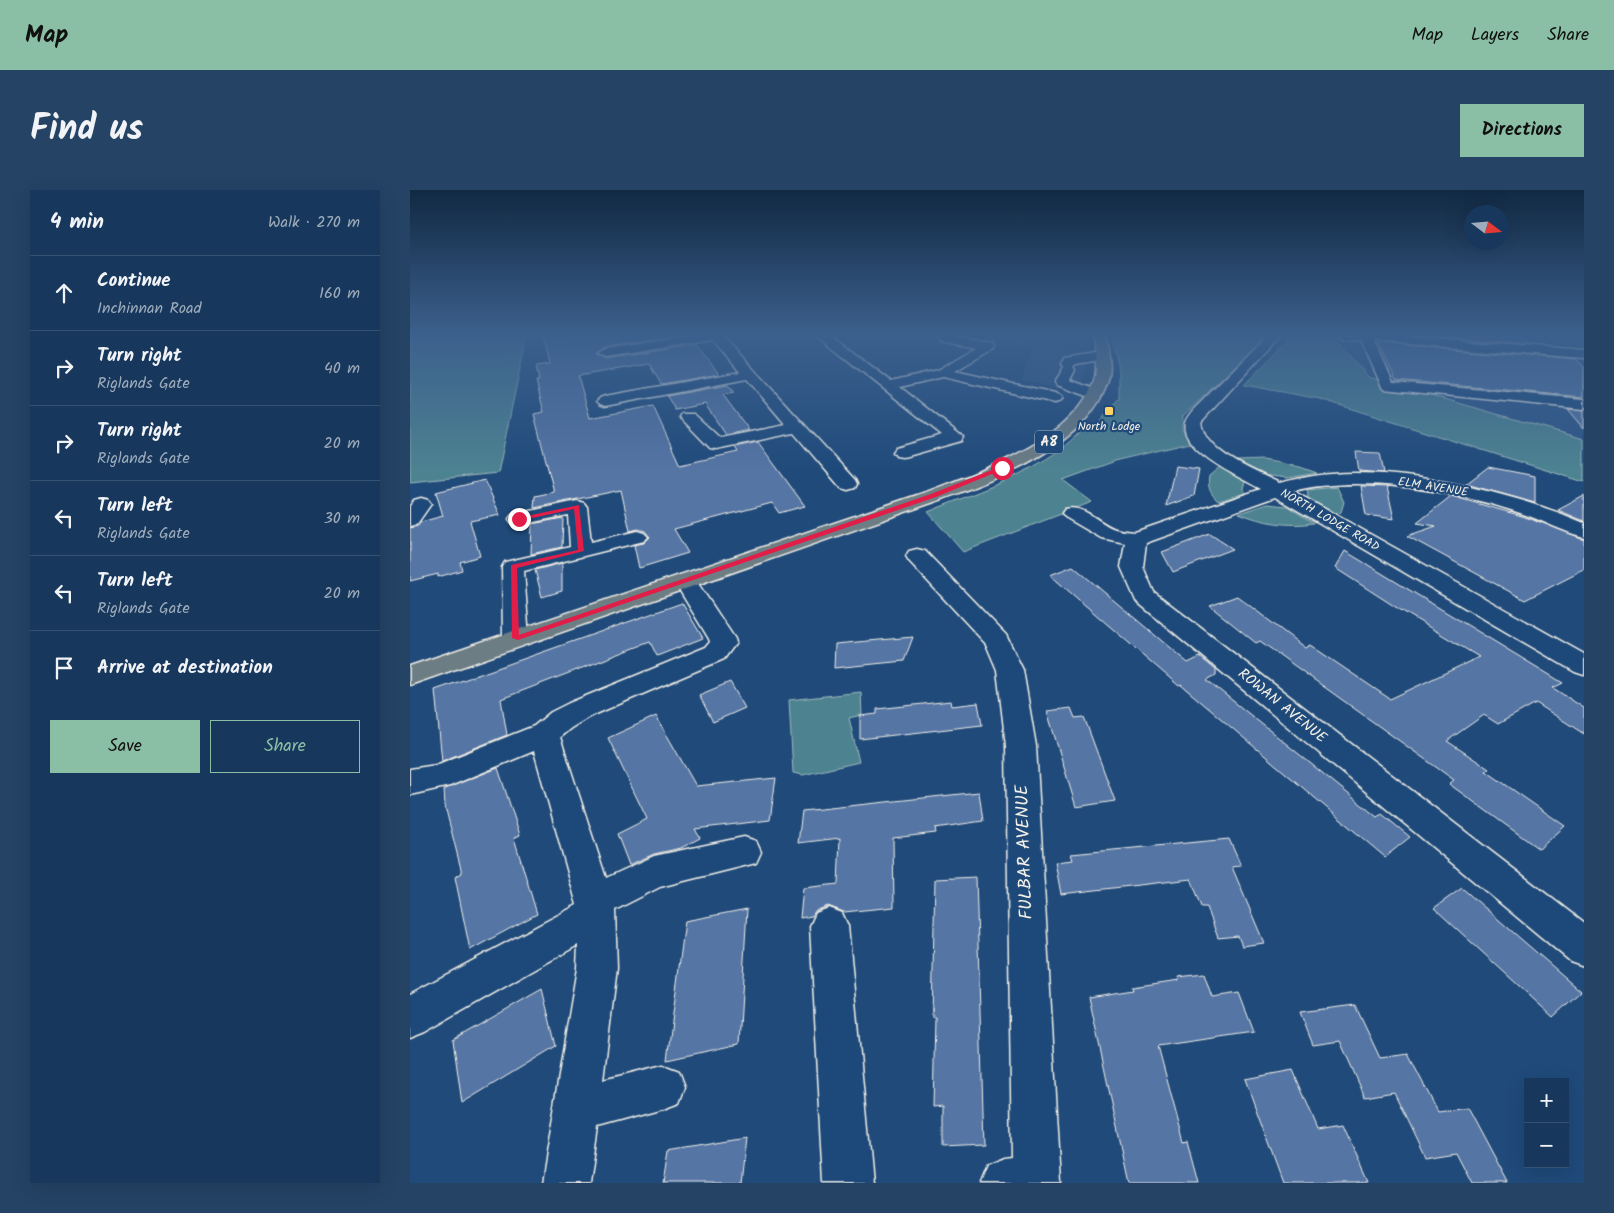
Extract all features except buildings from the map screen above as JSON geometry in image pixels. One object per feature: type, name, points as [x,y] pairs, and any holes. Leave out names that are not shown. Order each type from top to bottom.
[{"type":"main road","name":"A8","points":[[410,676],[516,638],[934,496],[1002,468],[1054,438],[1078,417],[1095,394],[1100,381]]},
{"type":"street","points":[[605,400],[710,381]]},
{"type":"street","points":[[758,381],[848,484]]},
{"type":"street","points":[[881,381],[955,437],[902,452]]},
{"type":"street","points":[[887,386],[907,381]]},
{"type":"street","points":[[981,381],[1056,398]]},
{"type":"street","points":[[1062,381],[1095,394]]},
{"type":"street","name":"NORTH LODGE ROAD","points":[[1230,381],[1199,413],[1193,422],[1194,432],[1202,446],[1215,456],[1584,666]]},
{"type":"street","points":[[1386,381],[1388,386],[1584,404]]},
{"type":"street","points":[[688,417],[716,444],[798,427]]},
{"type":"street","name":"ELM AVENUE","points":[[1277,490],[1316,481],[1339,479],[1413,483],[1479,495],[1520,505],[1555,517],[1584,531]]},
{"type":"street","points":[[1072,513],[1108,534],[1136,540],[1277,490]]},
{"type":"street","points":[[519,519],[577,506],[581,551]]},
{"type":"street","points":[[516,638],[514,567],[637,537]]},
{"type":"street","name":"ROWAN AVENUE","points":[[1136,540],[1132,567],[1144,596],[1584,947]]},
{"type":"street","name":"FULBAR AVENUE","points":[[918,556],[997,641],[1010,670],[1021,746],[1025,1182]]},
{"type":"street","points":[[410,782],[439,777],[544,734],[561,720],[580,710],[721,649],[722,639],[685,581]]},
{"type":"street","points":[[544,734],[596,907],[597,968],[565,1183]]},
{"type":"street","points":[[410,1017],[654,872],[744,852]]},
{"type":"street","points":[[829,926],[848,1183]]},
{"type":"street","points":[[577,1109],[663,1087]]},
{"type":"shaded area","points":[[1028,381],[1083,381],[1080,394]]},
{"type":"shaded area","points":[[1364,381],[1584,381],[1584,445]]},
{"type":"green space","points":[[410,381],[517,381],[498,473],[410,482]]},
{"type":"green space","points":[[1119,381],[1219,381],[1183,416],[1182,429],[1190,443],[1118,460],[1063,480],[1092,502],[963,552],[928,512],[1014,477],[1046,459],[1083,430],[1099,423],[1119,398]]},
{"type":"green space","points":[[1248,381],[1383,381],[1584,439],[1584,482],[1320,399],[1244,385]]},
{"type":"green space","points":[[1263,460],[1300,467],[1317,473],[1288,478],[1261,475],[1237,461]]},
{"type":"green space","points":[[1222,465],[1246,479],[1243,488],[1246,493],[1218,501],[1215,498],[1209,487],[1209,476]]},
{"type":"green space","points":[[1337,487],[1344,502],[1341,512],[1335,516],[1306,500],[1307,490]]},
{"type":"green space","points":[[1267,504],[1287,506],[1314,523],[1295,525],[1276,523],[1239,513]]},
{"type":"green space","points":[[861,692],[862,715],[849,718],[859,762],[803,775],[793,773],[789,700]]},
{"type":"place","name":"North Lodge","points":[[1109,411]]},
{"type":"route","points":[[519,519],[577,506],[581,551],[514,567],[516,638],[934,496],[1002,468]]}]
